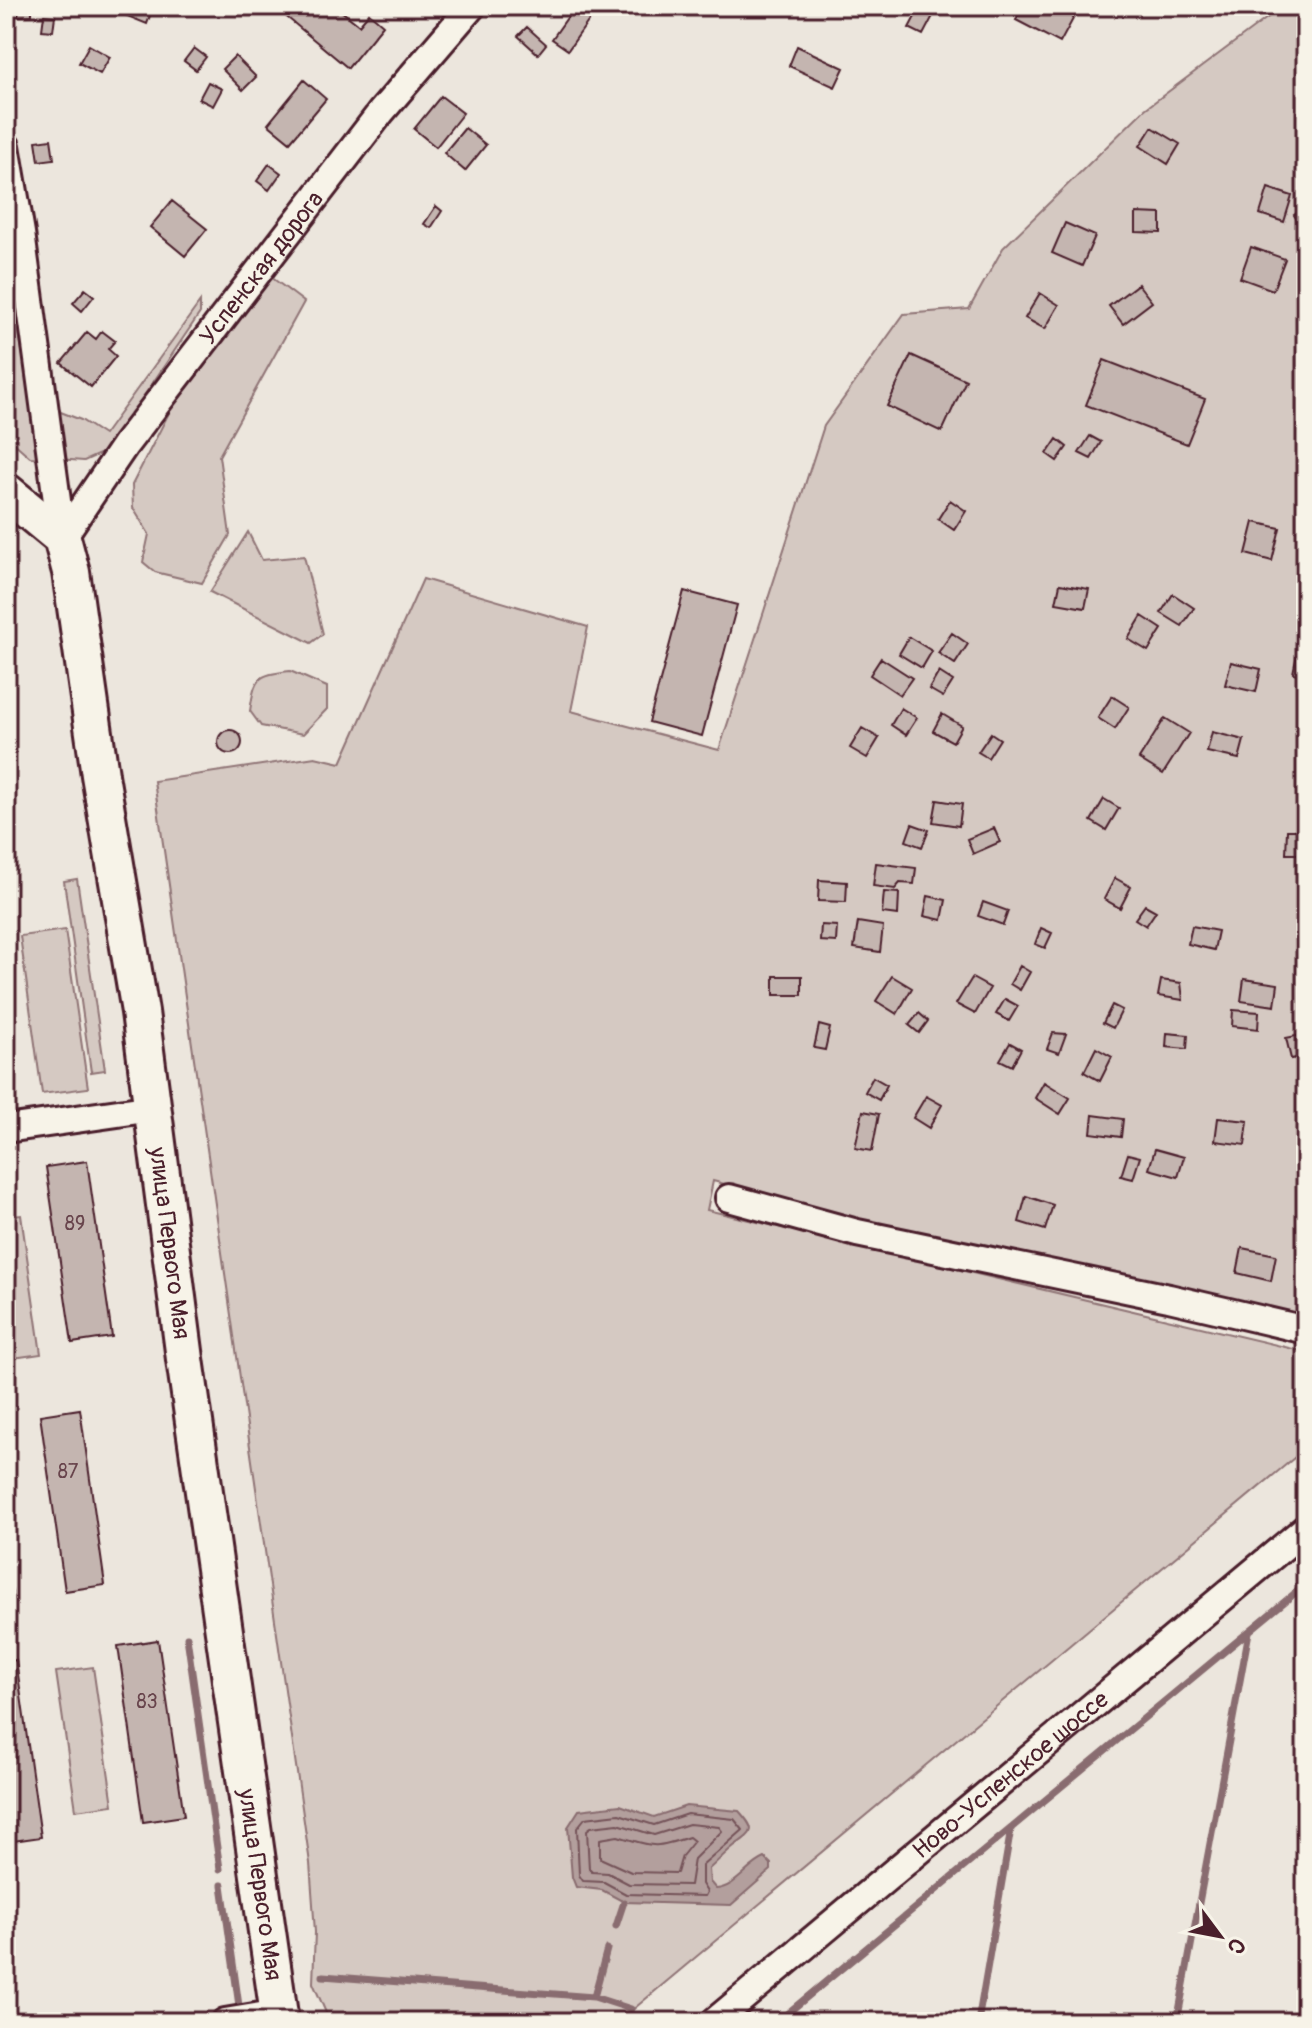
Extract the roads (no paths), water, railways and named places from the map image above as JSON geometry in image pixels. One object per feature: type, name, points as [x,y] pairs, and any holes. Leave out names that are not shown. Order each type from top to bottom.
[{"type":"street","name":"Успенская дорога","points":[[62,538],[125,445],[343,161],[472,6]]},
{"type":"street","points":[[6,146],[21,233],[62,538]]},
{"type":"street","points":[[6,492],[62,538]]},
{"type":"street","name":"улица Первого Мая","points":[[62,538],[71,572],[100,775],[140,1012],[185,1359],[280,2018]]},
{"type":"street","points":[[6,1129],[153,1108]]},
{"type":"street","points":[[729,1198],[857,1233],[1306,1330]]},
{"type":"street","name":"Ново-Успенское шоссе","points":[[714,2022],[1306,1528]]},
{"type":"street","points":[[225,2022],[280,2018]]},
{"type":"water","points":[[620,1805],[654,1817],[686,1806],[739,1811],[749,1823],[751,1831],[709,1869],[710,1882],[716,1889],[723,1887],[765,1858],[771,1864],[771,1870],[731,1905],[624,1902],[602,1890],[576,1887],[572,1877],[568,1827],[579,1810]]},
{"type":"waterway","points":[[777,2022],[1306,1584]]},
{"type":"waterway","points":[[1177,2022],[1249,1632]]},
{"type":"waterway","points":[[187,1637],[220,1869]]},
{"type":"waterway","points":[[978,2022],[1011,1829]]},
{"type":"waterway","points":[[222,1885],[240,2013]]},
{"type":"waterway","points":[[616,1926],[624,1902]]},
{"type":"waterway","points":[[323,1976],[594,1997],[607,1949]]},
{"type":"waterway","points":[[594,1997],[631,2009]]}]
